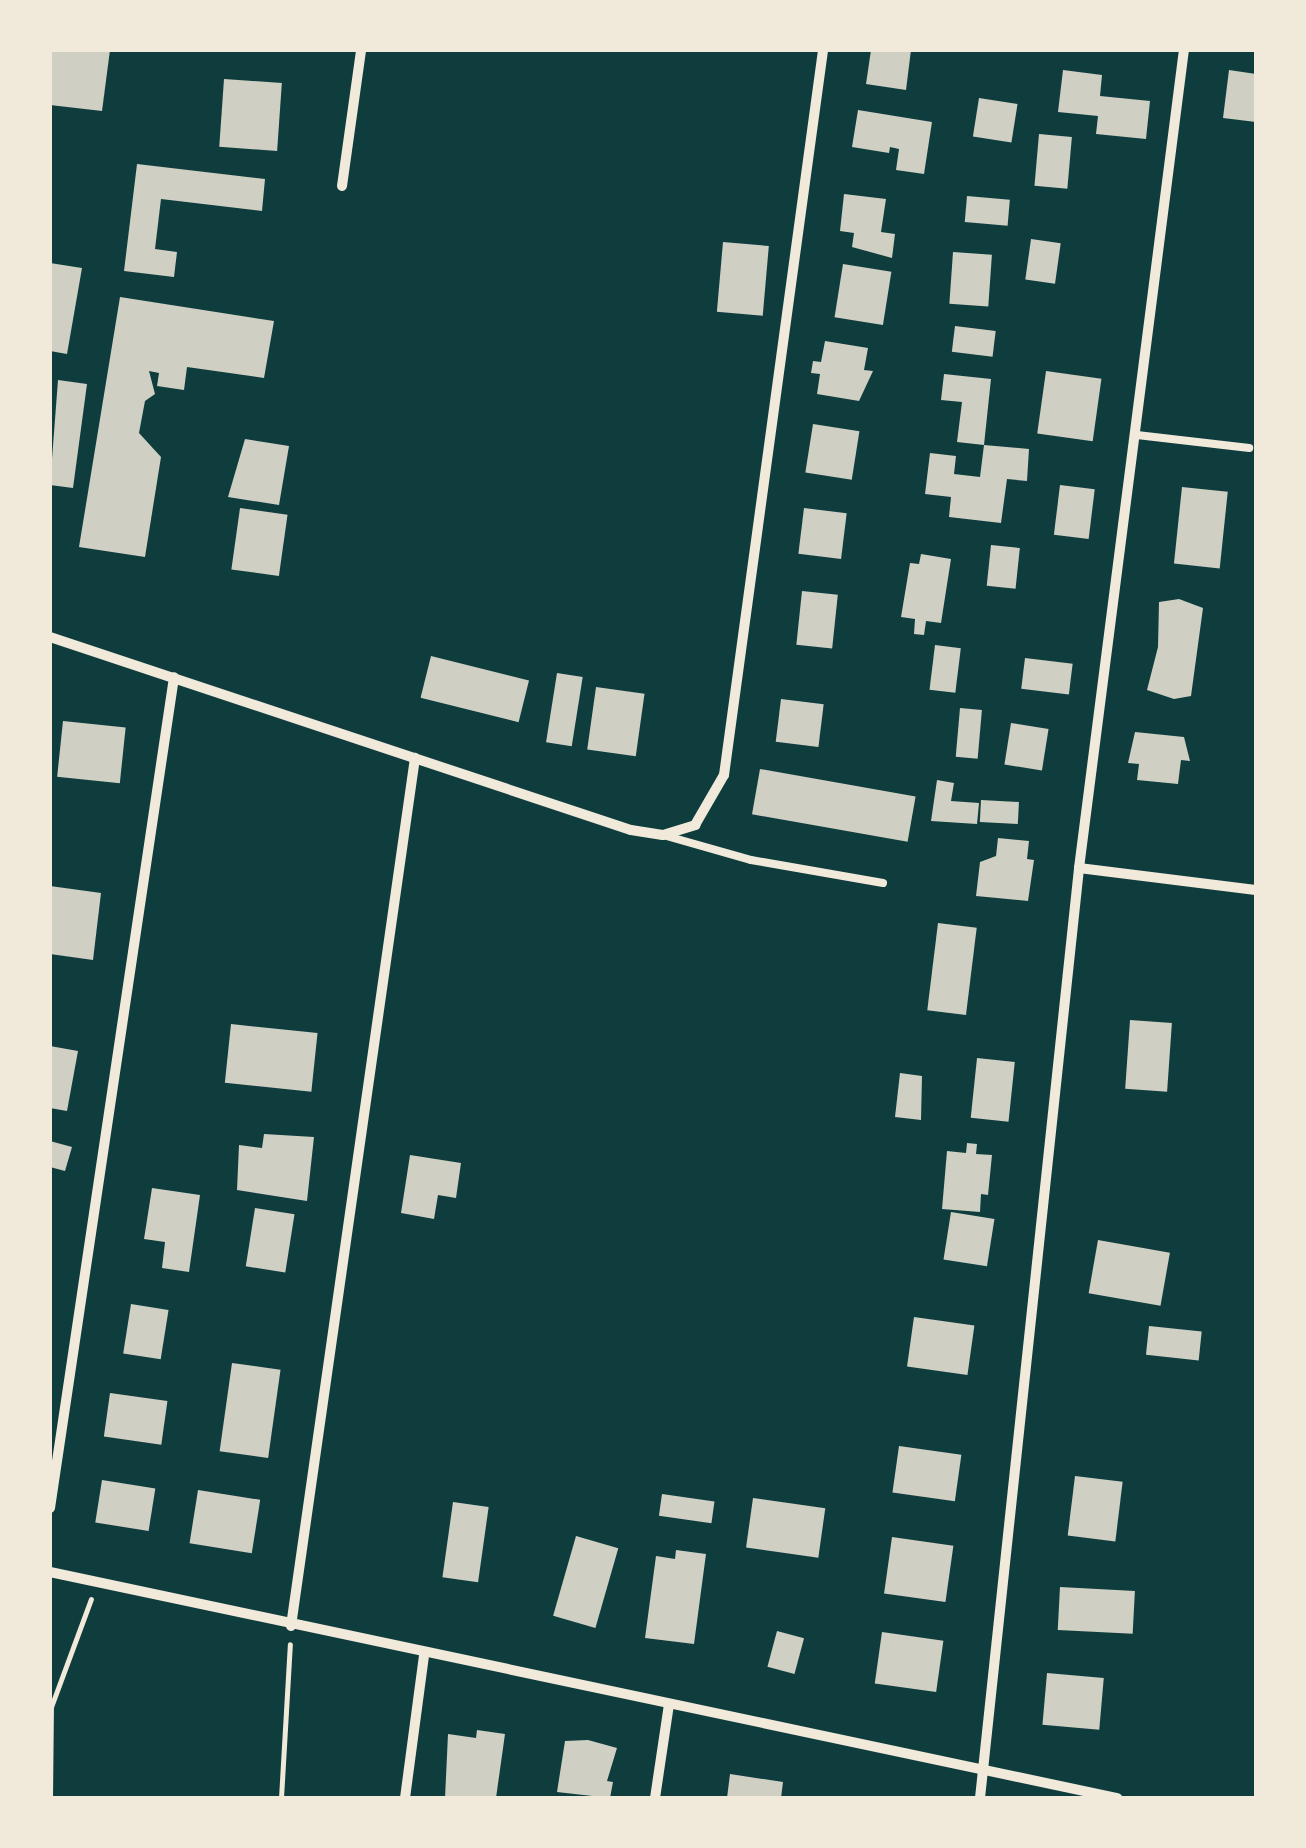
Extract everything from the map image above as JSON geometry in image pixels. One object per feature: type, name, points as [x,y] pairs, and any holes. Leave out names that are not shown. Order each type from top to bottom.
[{"type":"street","points":[[342,186],[360,50]]},
{"type":"street","points":[[50,637],[663,835],[695,825],[724,775],[823,50]]},
{"type":"street","points":[[980,1798],[1079,868],[1184,50]]},
{"type":"street","points":[[50,1508],[174,677]]},
{"type":"street","points":[[291,1626],[415,758]]},
{"type":"street","points":[[1079,868],[1256,890]]},
{"type":"street","points":[[50,1572],[424,1656],[1116,1798]]},
{"type":"street","points":[[405,1798],[424,1656]]},
{"type":"street","points":[[655,1798],[669,1704]]},
{"type":"lane","points":[[1136,435],[1248,448]]},
{"type":"lane","points":[[663,835],[751,860],[883,883]]},
{"type":"path","points":[[50,1798],[50,1708],[97,1582]]},
{"type":"path","points":[[281,1798],[291,1626]]},
{"type":"building","points":[[50,50],[110,50],[102,111],[50,105]]},
{"type":"building","points":[[871,50],[911,50],[906,90],[866,84]]},
{"type":"building","points":[[1063,70],[1102,75],[1100,96],[1150,101],[1146,139],[1096,134],[1098,116],[1058,112]]},
{"type":"building","points":[[1229,70],[1256,74],[1256,122],[1223,118]]},
{"type":"building","points":[[224,79],[282,83],[277,151],[219,147]]},
{"type":"building","points":[[979,98],[1018,104],[1011,143],[973,137]]},
{"type":"building","points":[[858,110],[932,122],[924,174],[896,170],[899,149],[890,147],[889,153],[852,147]]},
{"type":"building","points":[[1039,134],[1072,137],[1067,189],[1034,186]]},
{"type":"building","points":[[137,164],[265,179],[262,211],[161,199],[155,249],[177,252],[174,277],[124,271]]},
{"type":"building","points":[[844,194],[886,199],[881,232],[895,234],[892,258],[852,247],[854,233],[840,231]]},
{"type":"building","points":[[967,196],[1010,200],[1008,226],[965,222]]},
{"type":"building","points":[[1031,239],[1061,243],[1055,284],[1025,280]]},
{"type":"building","points":[[723,242],[769,246],[763,316],[717,312]]},
{"type":"building","points":[[953,252],[992,255],[988,307],[949,304]]},
{"type":"building","points":[[50,263],[82,268],[67,354],[50,351]]},
{"type":"building","points":[[843,264],[891,272],[883,325],[835,317]]},
{"type":"building","points":[[120,297],[274,321],[264,378],[187,367],[184,390],[157,386],[159,373],[149,371],[155,394],[145,401],[139,433],[161,457],[145,557],[79,547]]},
{"type":"building","points":[[955,326],[996,331],[993,357],[952,352]]},
{"type":"building","points":[[825,341],[868,348],[864,370],[873,371],[859,401],[817,394],[820,374],[811,373],[813,361],[821,362]]},
{"type":"building","points":[[1046,371],[1101,379],[1093,441],[1037,433]]},
{"type":"building","points":[[944,374],[991,379],[984,445],[957,442],[962,402],[941,400]]},
{"type":"building","points":[[58,380],[87,384],[73,488],[50,485]]},
{"type":"building","points":[[813,424],[859,431],[852,480],[805,472]]},
{"type":"building","points":[[245,439],[289,446],[279,505],[228,497]]},
{"type":"building","points":[[984,445],[1029,449],[1027,481],[1007,479],[1001,523],[949,517],[951,497],[925,494],[930,453],[956,456],[954,474],[980,477]]},
{"type":"building","points":[[1060,485],[1095,489],[1089,539],[1054,535]]},
{"type":"building","points":[[1182,487],[1228,492],[1220,568],[1174,564]]},
{"type":"building","points":[[240,508],[288,515],[279,576],[231,569]]},
{"type":"building","points":[[804,508],[847,513],[841,559],[798,554]]},
{"type":"building","points":[[991,545],[1020,548],[1016,589],[987,586]]},
{"type":"building","points":[[921,554],[951,559],[941,623],[926,621],[924,635],[914,634],[915,619],[901,617],[910,563],[919,564]]},
{"type":"building","points":[[802,591],[838,595],[832,648],[796,645]]},
{"type":"building","points":[[1179,599],[1203,608],[1191,696],[1174,699],[1147,690],[1158,647],[1159,602]]},
{"type":"building","points":[[935,645],[961,648],[955,693],[930,690]]},
{"type":"building","points":[[431,656],[529,680],[519,722],[421,698]]},
{"type":"building","points":[[1025,658],[1073,664],[1069,695],[1021,689]]},
{"type":"building","points":[[557,673],[583,677],[572,746],[546,742]]},
{"type":"building","points":[[596,687],[645,694],[636,756],[587,749]]},
{"type":"building","points":[[781,699],[824,704],[818,747],[776,742]]},
{"type":"building","points":[[960,708],[982,710],[978,759],[956,757]]},
{"type":"building","points":[[63,721],[126,728],[120,783],[57,777]]},
{"type":"building","points":[[1011,723],[1049,729],[1042,770],[1004,764]]},
{"type":"building","points":[[1135,732],[1184,737],[1190,761],[1181,760],[1178,784],[1137,780],[1139,764],[1128,763]]},
{"type":"building","points":[[760,769],[916,796],[908,842],[752,814]]},
{"type":"building","points":[[937,780],[954,783],[951,801],[979,803],[977,824],[931,821]]},
{"type":"building","points":[[981,800],[1019,802],[1018,824],[980,822]]},
{"type":"building","points":[[998,838],[1029,841],[1027,859],[1034,860],[1028,901],[976,896],[980,862],[996,856]]},
{"type":"building","points":[[50,886],[101,893],[93,960],[50,954]]},
{"type":"building","points":[[938,923],[977,928],[966,1015],[927,1010]]},
{"type":"building","points":[[1130,1020],[1172,1023],[1167,1092],[1125,1089]]},
{"type":"building","points":[[231,1024],[318,1033],[311,1092],[225,1083]]},
{"type":"building","points":[[50,1046],[78,1051],[67,1111],[50,1108]]},
{"type":"building","points":[[977,1058],[1015,1062],[1009,1122],[971,1118]]},
{"type":"building","points":[[900,1073],[922,1076],[921,1120],[895,1117]]},
{"type":"building","points":[[264,1134],[314,1137],[307,1201],[237,1190],[239,1145],[262,1148]]},
{"type":"building","points":[[50,1141],[72,1147],[65,1171],[50,1167]]},
{"type":"building","points":[[967,1143],[977,1144],[976,1154],[992,1155],[988,1195],[981,1194],[980,1212],[942,1209],[947,1151],[966,1153]]},
{"type":"building","points":[[410,1155],[461,1163],[456,1198],[438,1195],[434,1219],[401,1213]]},
{"type":"building","points":[[152,1188],[200,1195],[189,1272],[162,1268],[165,1242],[144,1239]]},
{"type":"building","points":[[255,1208],[295,1214],[285,1273],[246,1266]]},
{"type":"building","points":[[951,1212],[994,1219],[987,1266],[943,1259]]},
{"type":"building","points":[[1098,1240],[1170,1253],[1161,1306],[1089,1293]]},
{"type":"building","points":[[131,1304],[169,1310],[161,1359],[123,1353]]},
{"type":"building","points":[[914,1317],[974,1325],[967,1375],[907,1367]]},
{"type":"building","points":[[1149,1326],[1202,1332],[1199,1360],[1146,1355]]},
{"type":"building","points":[[232,1363],[281,1370],[268,1458],[220,1451]]},
{"type":"building","points":[[110,1393],[167,1401],[161,1445],[104,1437]]},
{"type":"building","points":[[899,1446],[961,1455],[955,1501],[892,1493]]},
{"type":"building","points":[[1075,1476],[1123,1482],[1115,1541],[1068,1536]]},
{"type":"building","points":[[102,1480],[155,1488],[149,1531],[95,1522]]},
{"type":"building","points":[[198,1490],[260,1500],[252,1553],[190,1543]]},
{"type":"building","points":[[662,1494],[714,1501],[711,1523],[659,1516]]},
{"type":"building","points":[[753,1498],[825,1508],[818,1558],[746,1548]]},
{"type":"building","points":[[453,1502],[489,1507],[478,1582],[442,1577]]},
{"type":"building","points":[[576,1536],[618,1548],[595,1628],[553,1616]]},
{"type":"building","points":[[892,1537],[953,1546],[945,1602],[884,1593]]},
{"type":"building","points":[[676,1550],[706,1554],[694,1644],[645,1638],[656,1556],[675,1559]]},
{"type":"building","points":[[1060,1587],[1135,1591],[1133,1634],[1058,1630]]},
{"type":"building","points":[[777,1631],[804,1638],[794,1674],[767,1667]]},
{"type":"building","points":[[882,1632],[943,1641],[936,1692],[875,1683]]},
{"type":"building","points":[[1047,1673],[1104,1678],[1099,1730],[1042,1725]]},
{"type":"building","points":[[477,1730],[505,1734],[496,1798],[445,1798],[448,1734],[476,1738]]},
{"type":"building","points":[[588,1740],[617,1748],[607,1781],[613,1782],[610,1798],[557,1792],[565,1741]]},
{"type":"building","points":[[730,1774],[783,1782],[781,1798],[727,1798]]}]
